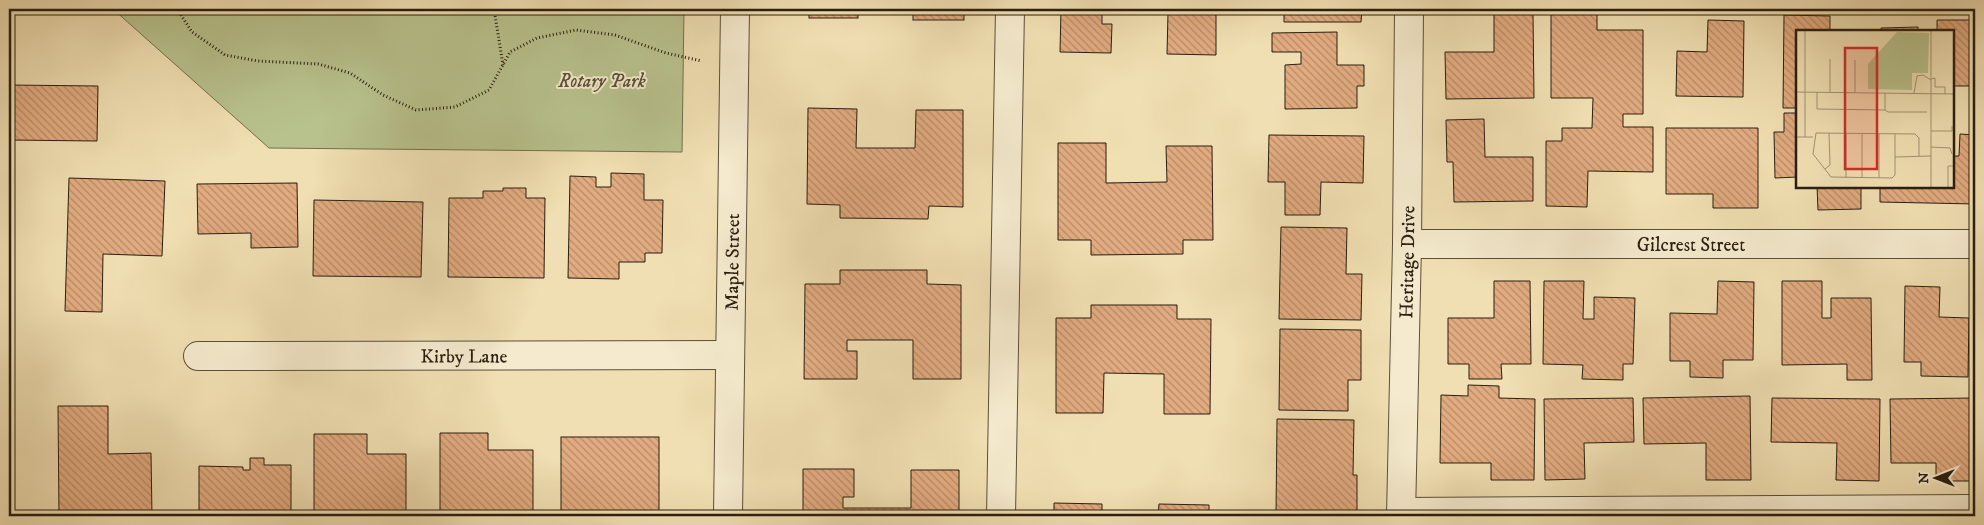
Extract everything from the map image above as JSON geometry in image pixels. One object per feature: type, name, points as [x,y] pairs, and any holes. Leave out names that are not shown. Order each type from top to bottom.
[{"type":"street","name":"Maple Street","points":[[728,516],[735,9]]},
{"type":"street","points":[[1001,516],[1010,9]]},
{"type":"street","name":"Heritage Drive","points":[[1401,514],[1407,244],[1409,9]]},
{"type":"street","name":"Gilcrest Street","points":[[1407,244],[1975,244]]},
{"type":"street","name":"Kirby Lane","points":[[198,356],[730,354]]},
{"type":"street","points":[[1401,514],[1975,509]]},
{"type":"path","points":[[177,9],[192,32],[224,55],[267,62],[318,64],[350,72],[383,95],[416,110],[455,107],[489,90],[510,52],[537,38],[576,30],[614,35],[666,53],[734,68]]},
{"type":"path","points":[[494,9],[503,65]]},
{"type":"green space","name":"Rotary Park","points":[[113,9],[684,9],[682,152],[269,148]]},
{"type":"building","points":[[809,9],[858,9],[858,18],[809,18]]},
{"type":"building","points":[[913,9],[964,9],[964,20],[913,20]]},
{"type":"building","points":[[1061,9],[1216,9],[1216,55],[1167,54],[1168,13],[1102,12],[1102,24],[1112,24],[1111,53],[1060,52]]},
{"type":"building","points":[[1284,9],[1362,9],[1361,22],[1284,22]]},
{"type":"building","points":[[1494,14],[1533,14],[1534,98],[1446,99],[1445,52],[1494,52]]},
{"type":"building","points":[[1551,14],[1597,14],[1597,30],[1643,30],[1643,114],[1623,114],[1623,127],[1653,127],[1653,172],[1588,171],[1587,207],[1546,206],[1546,141],[1562,141],[1562,128],[1592,128],[1593,98],[1551,98]]},
{"type":"building","points":[[1784,15],[1830,16],[1830,30],[1796,30],[1796,108],[1783,108]]},
{"type":"building","points":[[1708,20],[1744,21],[1743,97],[1676,96],[1677,51],[1707,52]]},
{"type":"building","points":[[1937,20],[1975,20],[1975,86],[1954,86],[1954,30],[1937,30]]},
{"type":"building","points":[[1918,27],[1918,30],[1881,30],[1881,28]]},
{"type":"building","points":[[1337,32],[1337,65],[1364,65],[1364,86],[1357,86],[1357,108],[1285,109],[1285,65],[1301,64],[1301,52],[1272,52],[1272,33]]},
{"type":"building","points":[[9,85],[98,86],[97,141],[9,140]]},
{"type":"building","points":[[808,108],[857,109],[856,148],[915,148],[916,110],[963,110],[963,207],[929,206],[928,219],[840,218],[840,205],[807,204]]},
{"type":"building","points":[[1784,113],[1796,113],[1796,177],[1775,178],[1774,132],[1784,132]]},
{"type":"building","points":[[1484,119],[1485,157],[1533,157],[1533,201],[1454,202],[1453,162],[1447,162],[1446,120]]},
{"type":"building","points":[[1666,128],[1758,128],[1758,208],[1713,208],[1713,194],[1666,194]]},
{"type":"building","points":[[1960,134],[1975,135],[1975,204],[1880,202],[1880,188],[1954,188],[1954,156],[1959,156]]},
{"type":"building","points":[[1269,135],[1364,136],[1363,183],[1321,182],[1320,215],[1285,215],[1285,182],[1268,182]]},
{"type":"building","points":[[1058,143],[1106,143],[1106,183],[1167,182],[1166,146],[1212,146],[1213,240],[1183,240],[1183,254],[1091,255],[1091,240],[1058,240]]},
{"type":"building","points":[[611,173],[644,174],[644,200],[663,200],[662,253],[645,253],[645,262],[619,262],[619,279],[568,278],[570,176],[596,177],[596,187],[611,187]]},
{"type":"building","points":[[69,178],[165,181],[162,256],[103,254],[102,312],[65,311]]},
{"type":"building","points":[[297,183],[298,247],[251,248],[251,233],[198,234],[197,184]]},
{"type":"building","points":[[503,188],[526,188],[526,198],[545,198],[544,278],[448,277],[449,198],[483,198],[483,191],[503,191]]},
{"type":"building","points":[[1817,188],[1861,188],[1861,209],[1818,210]]},
{"type":"building","points":[[314,200],[423,202],[421,277],[313,276]]},
{"type":"building","points":[[1281,227],[1347,228],[1346,274],[1362,274],[1361,320],[1279,319]]},
{"type":"building","points":[[840,270],[927,270],[927,284],[961,285],[961,379],[913,379],[913,340],[847,340],[847,351],[857,351],[857,379],[804,379],[805,284],[840,284]]},
{"type":"building","points":[[1494,281],[1530,281],[1531,364],[1501,364],[1502,379],[1469,379],[1469,364],[1448,364],[1448,318],[1494,318]]},
{"type":"building","points":[[1544,281],[1584,281],[1583,319],[1594,319],[1594,297],[1635,298],[1633,364],[1623,364],[1623,380],[1582,379],[1583,365],[1543,364]]},
{"type":"building","points":[[1718,281],[1754,282],[1753,360],[1723,360],[1723,378],[1690,377],[1690,361],[1670,361],[1670,313],[1717,314]]},
{"type":"building","points":[[1782,281],[1822,281],[1822,318],[1831,318],[1831,298],[1871,298],[1872,380],[1847,380],[1847,364],[1782,365]]},
{"type":"building","points":[[1905,286],[1940,287],[1939,317],[1969,318],[1968,377],[1921,376],[1921,362],[1904,362]]},
{"type":"building","points":[[1091,305],[1177,305],[1177,319],[1211,319],[1210,414],[1164,414],[1164,374],[1104,373],[1103,413],[1056,413],[1056,318],[1091,318]]},
{"type":"building","points":[[1280,329],[1361,330],[1361,380],[1348,380],[1348,411],[1279,410]]},
{"type":"building","points":[[1468,385],[1499,386],[1499,398],[1535,399],[1534,480],[1491,480],[1491,463],[1440,463],[1441,395],[1468,396]]},
{"type":"building","points":[[1750,396],[1751,480],[1706,480],[1706,443],[1644,444],[1643,398]]},
{"type":"building","points":[[1633,398],[1634,442],[1584,443],[1585,479],[1545,480],[1544,399]]},
{"type":"building","points":[[1772,398],[1880,399],[1879,481],[1836,480],[1837,443],[1771,442]]},
{"type":"building","points":[[1975,398],[1975,481],[1936,481],[1936,463],[1891,463],[1890,399]]},
{"type":"building","points":[[58,406],[108,406],[108,454],[151,453],[152,516],[59,516]]},
{"type":"building","points":[[1277,419],[1354,420],[1353,475],[1357,475],[1357,515],[1276,515]]},
{"type":"building","points":[[440,433],[488,433],[488,450],[533,450],[533,516],[440,516]]},
{"type":"building","points":[[314,434],[367,434],[367,454],[406,454],[406,516],[314,516]]},
{"type":"building","points":[[561,437],[659,437],[659,516],[561,516]]},
{"type":"building","points":[[250,458],[264,458],[264,465],[291,465],[291,516],[199,516],[199,466],[243,467],[243,470],[250,470]]},
{"type":"building","points":[[803,469],[854,469],[854,497],[843,497],[843,508],[911,508],[911,470],[959,470],[959,516],[803,516]]},
{"type":"building","points":[[1054,503],[1102,504],[1102,516],[1054,516]]},
{"type":"building","points":[[1159,504],[1209,505],[1209,516],[1158,516]]}]
